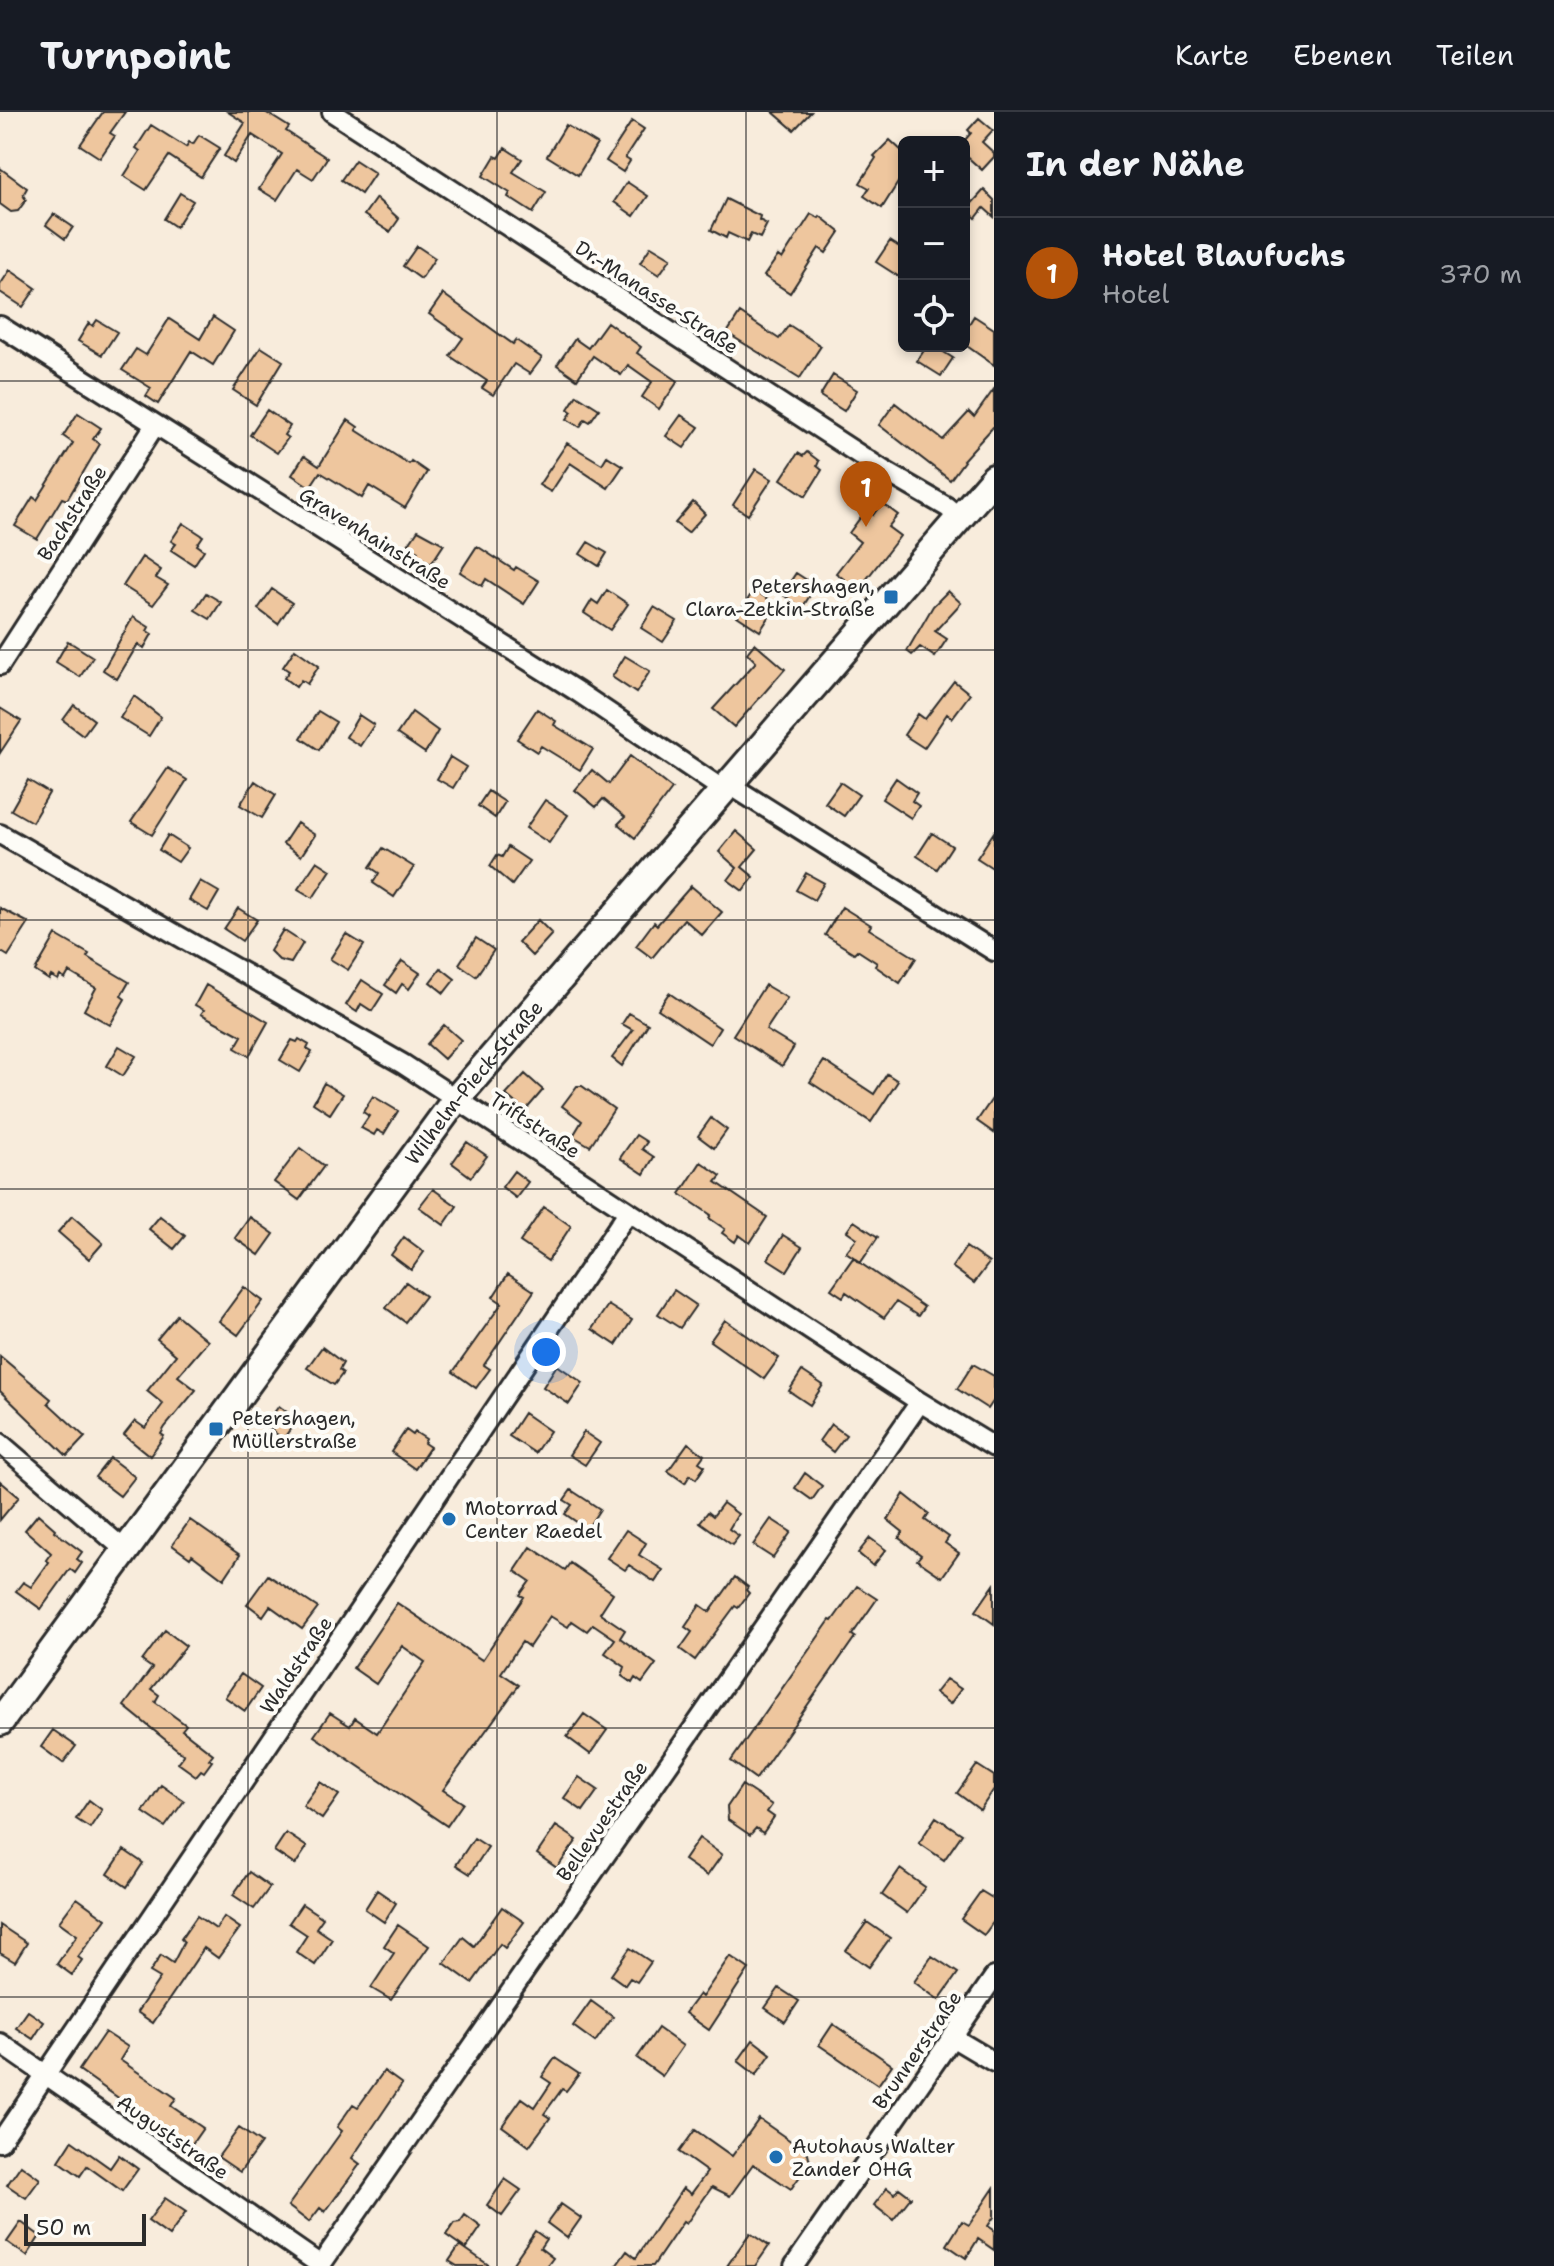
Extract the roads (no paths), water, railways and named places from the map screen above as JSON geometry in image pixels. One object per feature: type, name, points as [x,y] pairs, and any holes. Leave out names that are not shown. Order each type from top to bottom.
[{"type":"street","name":"Dr.-Manasse-Straße","points":[[332,112],[960,518]]},
{"type":"street","name":"Gravenhainstraße","points":[[0,326],[728,788],[994,951]]},
{"type":"street","name":"Bachstraße","points":[[0,665],[155,425]]},
{"type":"street","name":"Wilhelm-Pieck-Straße","points":[[0,1722],[456,1099],[992,483]]},
{"type":"street","name":"Triftstraße","points":[[0,834],[403,1064],[920,1402],[994,1447]]},
{"type":"street","name":"Waldstraße","points":[[0,2142],[628,1212]]},
{"type":"street","name":"Bellevuestraße","points":[[321,2266],[920,1402]]},
{"type":"street","points":[[0,1443],[126,1551]]},
{"type":"street","name":"Brunnerstraße","points":[[794,2266],[994,1977]]},
{"type":"street","points":[[952,2037],[994,2062]]},
{"type":"street","name":"Auguststraße","points":[[0,2043],[321,2266]]},
{"type":"place","name":"Hotel Blaufuchs","points":[[866,527]]},
{"type":"place","name":"Petershagen, Clara-Zetkin-Straße","points":[[891,597]]},
{"type":"place","name":"Petershagen, Müllerstraße","points":[[216,1429]]},
{"type":"place","name":"Motorrad Center Raedel","points":[[449,1519]]},
{"type":"place","name":"Autohaus Walter Zander OHG","points":[[776,2157]]}]
